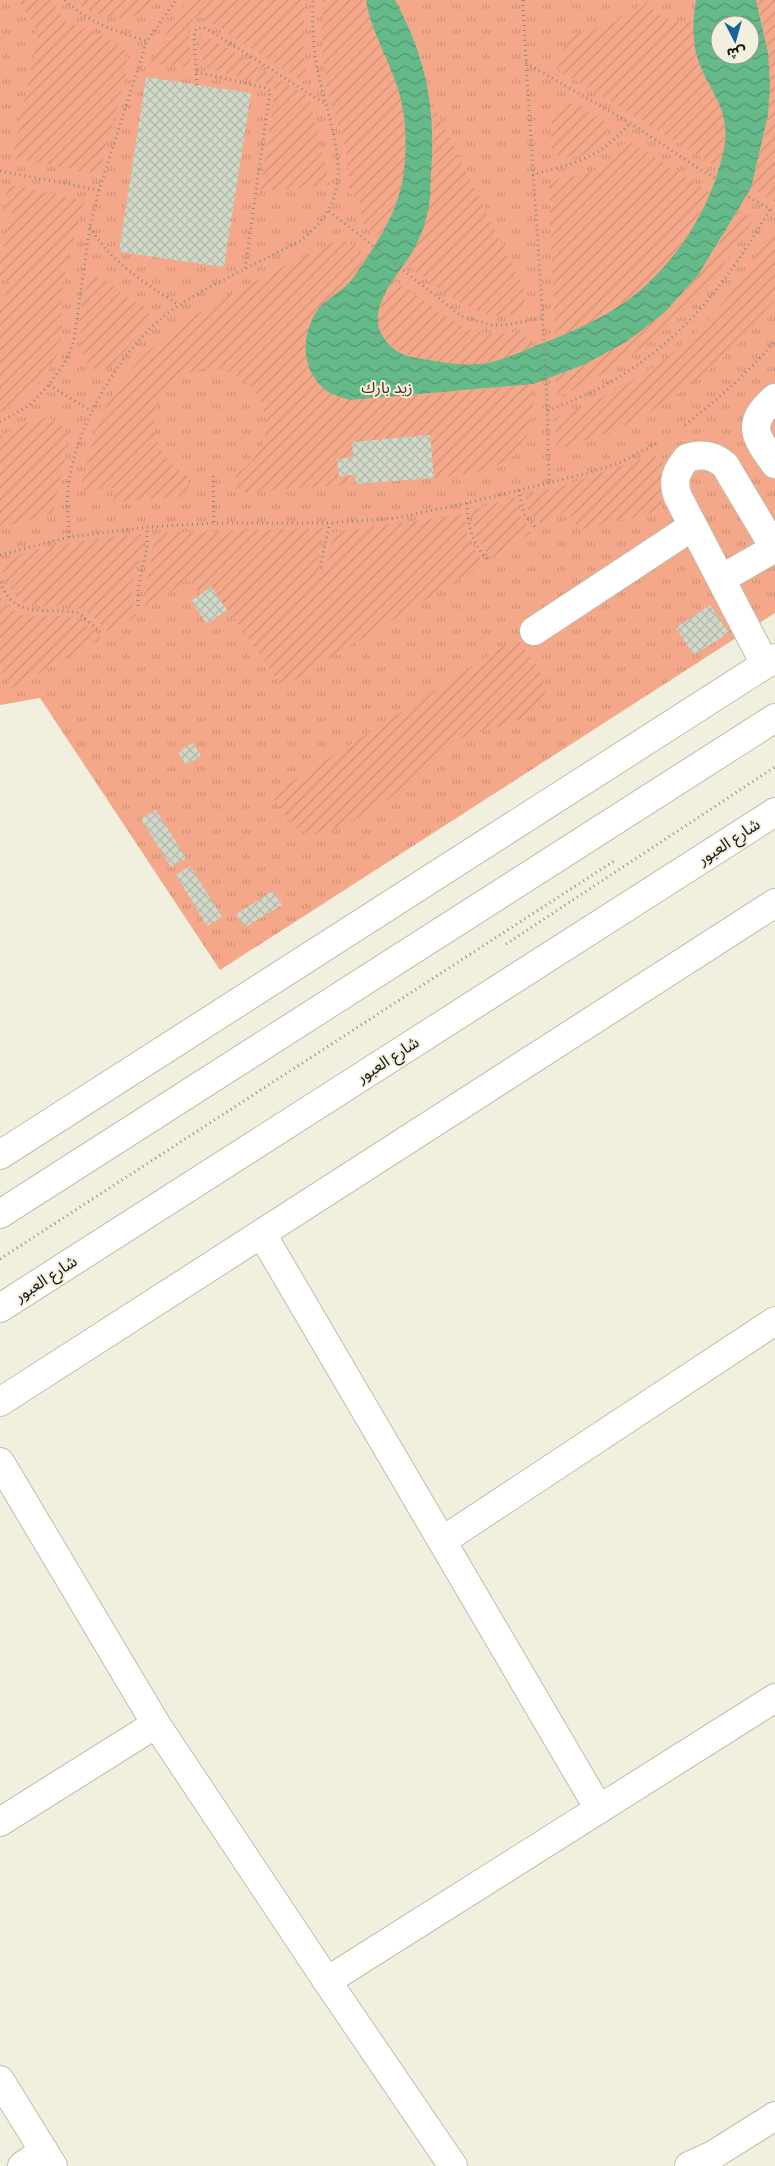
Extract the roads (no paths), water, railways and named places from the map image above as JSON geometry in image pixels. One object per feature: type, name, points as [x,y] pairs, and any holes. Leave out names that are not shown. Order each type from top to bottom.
[{"type":"street","points":[[775,398],[761,411],[756,420],[755,430],[758,440],[775,464]]},
{"type":"street","points":[[0,1155],[770,661],[721,579],[678,497],[674,487],[675,477],[686,458],[707,455],[717,458],[725,465],[775,549],[721,579]]},
{"type":"street","points":[[534,631],[693,526]]},
{"type":"street","points":[[0,1214],[775,718]]},
{"type":"street","name":"شارع العبور","points":[[0,1308],[775,812]]},
{"type":"street","points":[[0,1402],[775,903]]},
{"type":"street","points":[[262,1234],[599,1809]]},
{"type":"street","points":[[442,1541],[775,1321]]},
{"type":"street","points":[[0,1462],[156,1724],[453,2166]]},
{"type":"street","points":[[327,1981],[775,1698]]},
{"type":"street","points":[[0,1822],[156,1724]]},
{"type":"street","points":[[0,2080],[40,2161]]},
{"type":"street","points":[[689,2166],[716,2160],[775,2116]]},
{"type":"water","points":[[366,0],[395,0],[406,21],[427,83],[432,125],[430,194],[426,220],[415,247],[389,286],[379,311],[378,324],[383,336],[393,348],[401,353],[415,358],[458,364],[487,363],[510,356],[568,333],[617,307],[646,285],[682,245],[707,201],[719,169],[725,137],[725,124],[722,112],[700,66],[696,53],[693,27],[696,0],[756,0],[759,15],[710,15],[710,65],[760,65],[760,18],[768,53],[770,84],[768,115],[751,188],[698,275],[665,312],[626,342],[583,365],[533,384],[350,400],[332,394],[321,386],[309,366],[306,354],[308,330],[319,308],[350,282],[378,240],[393,212],[402,184],[404,169],[405,129],[401,99],[372,23]]},
{"type":"park label","name":"زيد بارك","points":[[387,388]]}]
